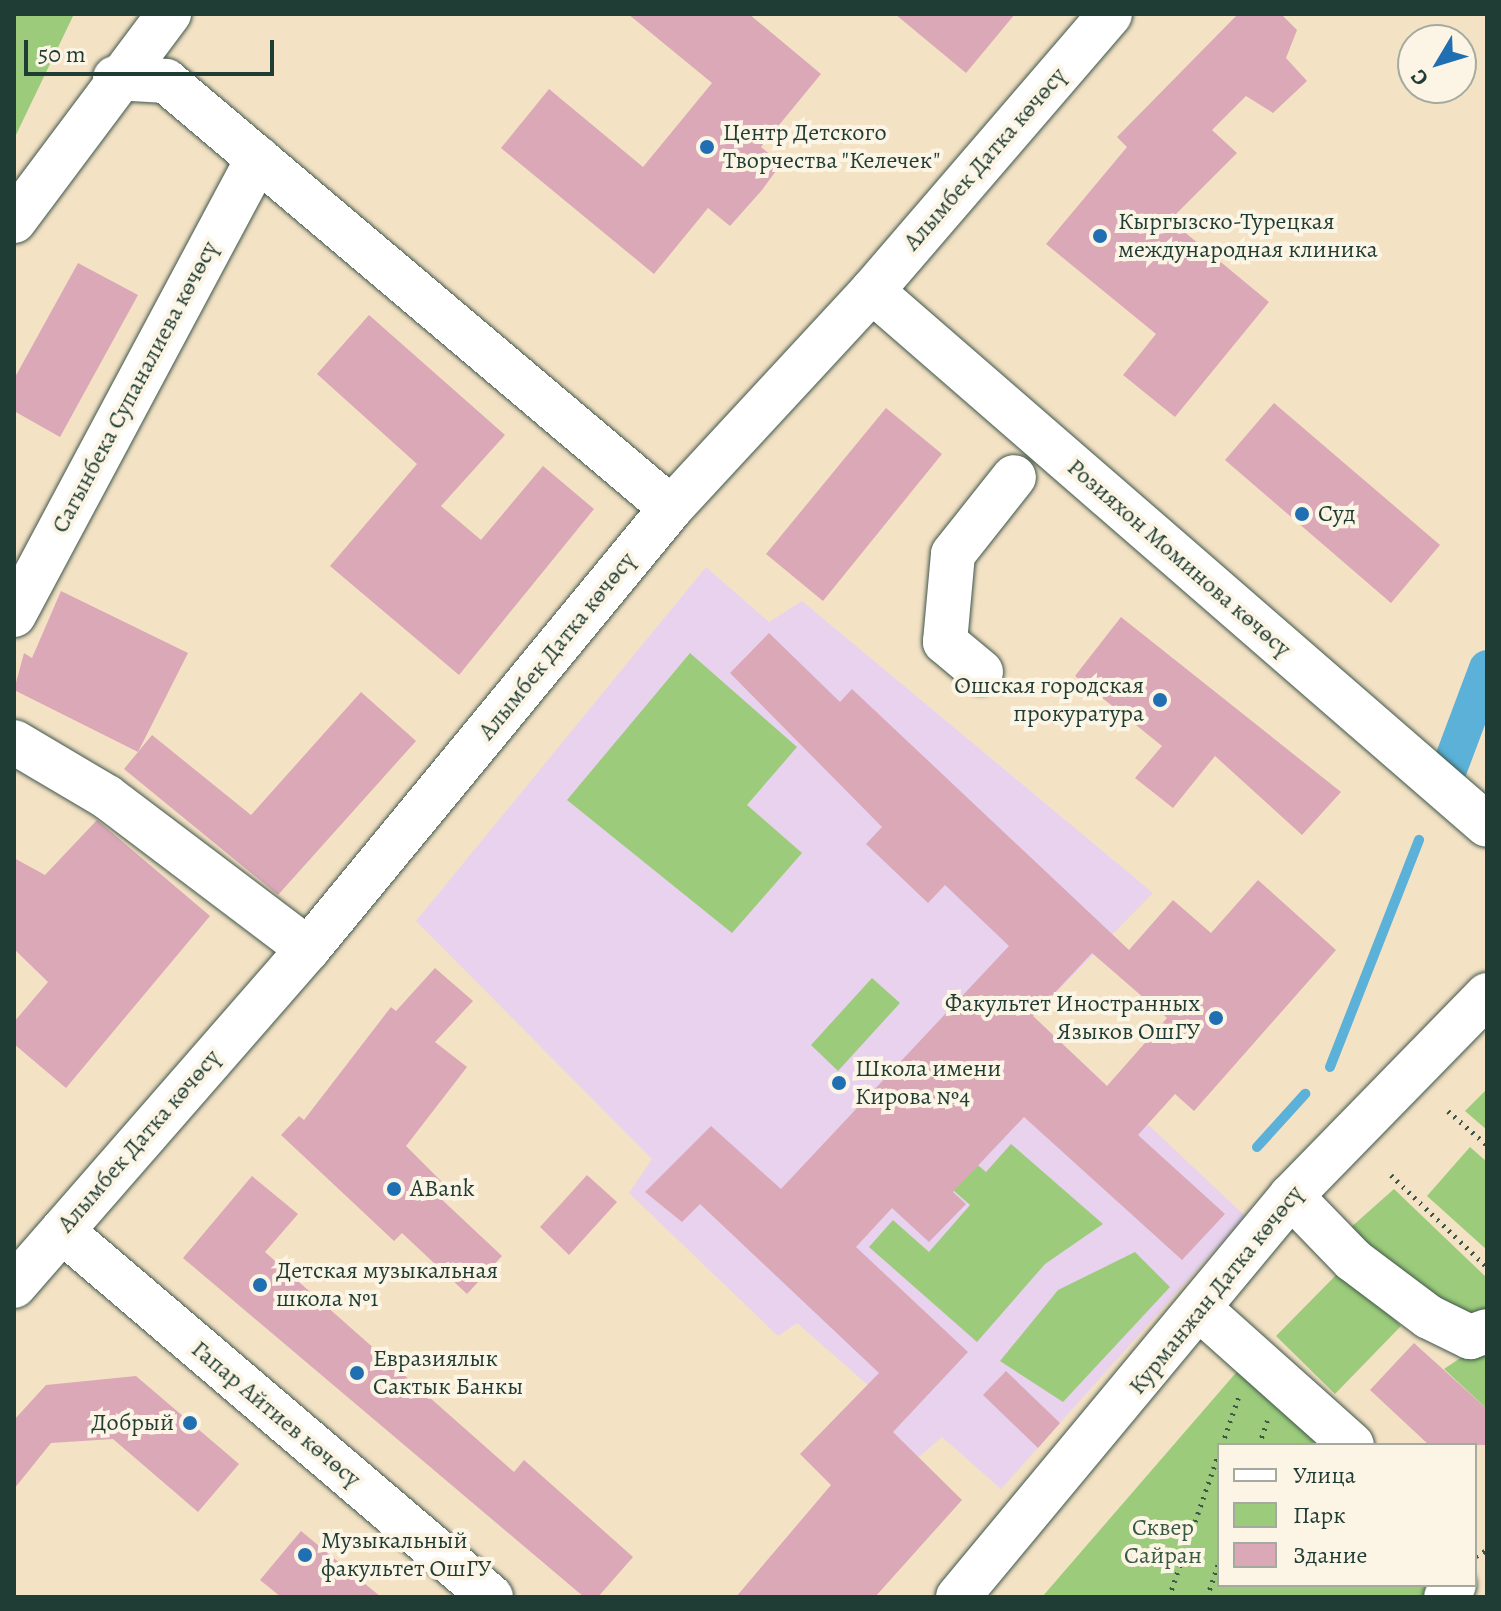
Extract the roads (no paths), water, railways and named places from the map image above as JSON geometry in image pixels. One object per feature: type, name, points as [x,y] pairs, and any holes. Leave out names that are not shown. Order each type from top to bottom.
[{"type":"main road","points":[[14,221],[115,78],[169,14]]},
{"type":"main road","name":"Алымбек Датка көчөсү","points":[[14,1286],[308,949],[671,508],[872,291],[1110,14]]},
{"type":"main road","points":[[115,78],[166,81],[671,508]]},
{"type":"main road","name":"Сагынбека Супаналиева көчөсү","points":[[14,615],[258,158]]},
{"type":"main road","name":"Розияхон Моминова көчөсү","points":[[872,291],[1487,825]]},
{"type":"main road","points":[[981,672],[945,642],[953,554],[1014,477]]},
{"type":"main road","points":[[14,742],[107,797],[308,949]]},
{"type":"main road","name":"Курманжан Датка көчөсү","points":[[958,1597],[1202,1311],[1291,1196],[1487,995]]},
{"type":"main road","points":[[1291,1196],[1353,1260],[1429,1317],[1470,1337],[1487,1331]]},
{"type":"main road","name":"Гапар Айтиев көчөсү","points":[[62,1231],[491,1597]]},
{"type":"main road","points":[[1202,1311],[1350,1443]]},
{"type":"waterway","points":[[1448,772],[1487,668]]},
{"type":"waterway","points":[[1330,1067],[1419,840]]},
{"type":"waterway","points":[[1257,1147],[1305,1094]]},
{"type":"place","name":"Центр Детского Творчества \"Келечек\"","points":[[707,147]]},
{"type":"place","name":"Кыргызско-Турецкая международная клиника","points":[[1100,236]]},
{"type":"place","name":"Суд","points":[[1302,514]]},
{"type":"place","name":"Ошская городская прокуратура","points":[[1160,700]]},
{"type":"place","name":"Факультет Иностранных Языков ОшГУ","points":[[1216,1018]]},
{"type":"place","name":"Школа имени Кирова №4","points":[[839,1083]]},
{"type":"place","name":"ABank","points":[[394,1189]]},
{"type":"place","name":"Детская музыкальная школа №1","points":[[260,1285]]},
{"type":"place","name":"Евразиялык Сактык Банкы","points":[[357,1373]]},
{"type":"place","name":"Добрый","points":[[190,1423]]},
{"type":"place","name":"Музыкальный факультет ОшГУ","points":[[305,1555]]},
{"type":"park label","name":"Сквер Сайран","points":[[1163,1542]]}]
